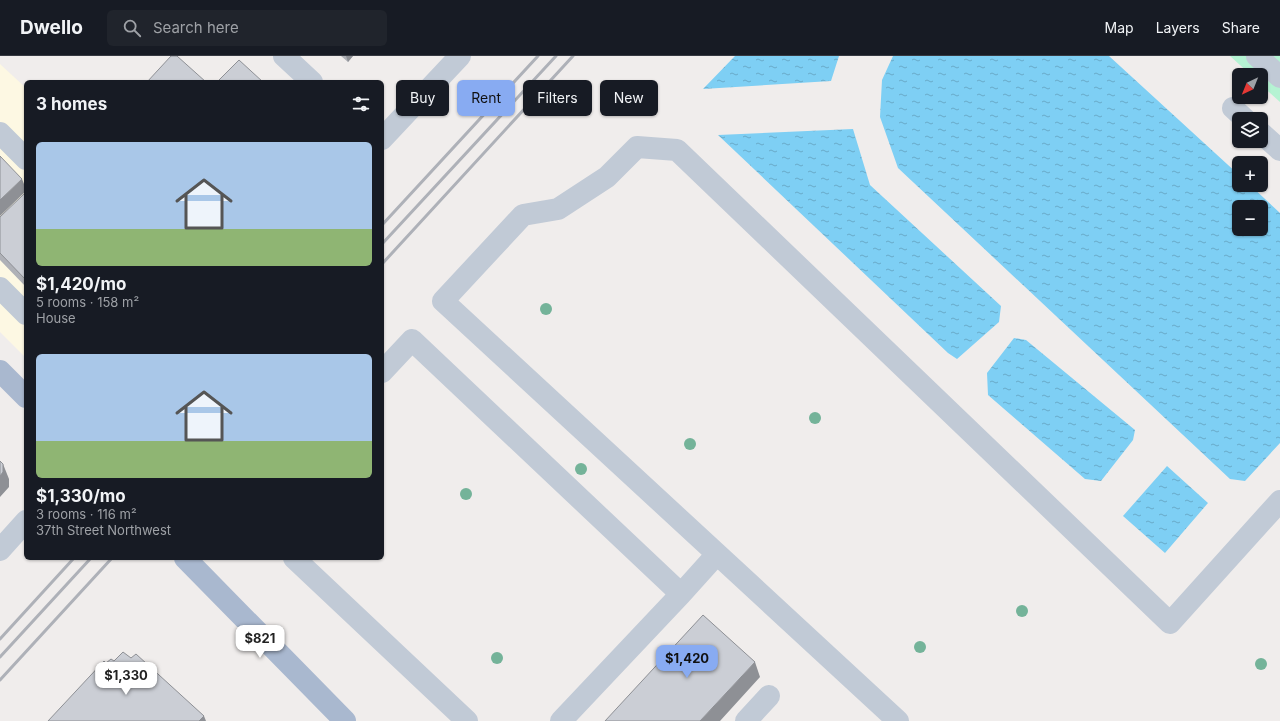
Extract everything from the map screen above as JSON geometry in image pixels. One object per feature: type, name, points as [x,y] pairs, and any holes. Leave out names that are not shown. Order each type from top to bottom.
[{"type":"main road","points":[[0,371],[24,395]]},
{"type":"main road","points":[[186,560],[345,721]]},
{"type":"street","points":[[284,56],[310,80]]},
{"type":"street","points":[[384,137],[460,56]]},
{"type":"street","points":[[1257,56],[1280,77]]},
{"type":"street","points":[[0,133],[24,157]]},
{"type":"street","points":[[1268,139],[1280,150]]},
{"type":"street","points":[[898,721],[443,301],[523,215],[558,209],[607,177],[637,147],[677,150],[1170,623],[1280,501]]},
{"type":"street","points":[[0,288],[24,312]]},
{"type":"street","points":[[384,370],[412,340],[681,594]]},
{"type":"street","points":[[0,550],[24,524]]},
{"type":"street","points":[[561,721],[717,554]]},
{"type":"street","points":[[296,560],[466,721]]},
{"type":"street","points":[[746,721],[769,696]]},
{"type":"shaded area","points":[[0,64],[24,86],[24,356],[0,332]]},
{"type":"green space","points":[[1230,56],[1280,56],[1280,102],[1268,91],[1268,68],[1243,68]]},
{"type":"water","points":[[735,56],[839,56],[831,81],[703,89]]},
{"type":"water","points":[[893,56],[1109,56],[1232,169],[1232,192],[1258,192],[1266,200],[1232,200],[1232,236],[1268,236],[1268,202],[1280,213],[1280,443],[1245,481],[1230,479],[898,168],[880,117],[882,80]]},
{"type":"water","points":[[853,129],[870,185],[1001,306],[999,322],[957,359],[948,353],[718,135]]},
{"type":"water","points":[[1014,338],[1026,340],[1135,430],[1133,440],[1101,481],[1085,479],[988,395],[987,373]]},
{"type":"water","points":[[1167,466],[1208,503],[1165,553],[1123,516]]},
{"type":"building","points":[[171,56],[177,56],[204,80],[149,80]]},
{"type":"building","points":[[239,60],[261,80],[219,80]]},
{"type":"building","points":[[0,156],[22,179],[0,200]]},
{"type":"building","points":[[24,194],[24,278],[0,253],[0,217]]},
{"type":"building","points":[[0,461],[3,464],[3,472],[0,476]]},
{"type":"building","points":[[703,615],[755,662],[700,721],[605,721]]},
{"type":"building","points":[[123,652],[131,658],[136,654],[204,716],[199,721],[48,721],[104,661],[106,663],[111,659],[114,661]]},
{"type":"railway","points":[[384,223],[538,56]]},
{"type":"railway","points":[[384,242],[556,56]]},
{"type":"railway","points":[[384,262],[573,56]]},
{"type":"railway","points":[[0,639],[72,560]]},
{"type":"railway","points":[[0,657],[89,560]]},
{"type":"railway","points":[[0,680],[110,560]]}]
